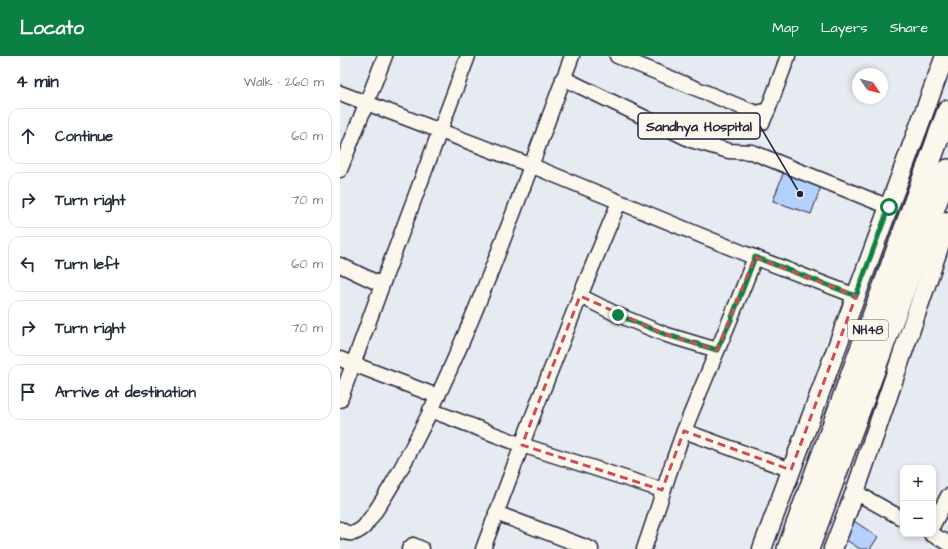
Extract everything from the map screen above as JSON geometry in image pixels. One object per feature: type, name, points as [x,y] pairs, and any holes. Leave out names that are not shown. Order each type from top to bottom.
[{"type":"highway","name":"NH48","points":[[788,549],[948,111]]},
{"type":"highway","name":"NH48","points":[[808,549],[948,170]]},
{"type":"main road","points":[[762,549],[945,56]]},
{"type":"main road","points":[[833,549],[855,492],[948,221]]},
{"type":"street","points":[[340,170],[365,103],[385,56]]},
{"type":"street","points":[[340,400],[346,362],[382,285],[468,56]]},
{"type":"street","points":[[340,529],[348,534],[357,533],[364,527],[395,479],[437,396],[469,325],[572,56]]},
{"type":"street","points":[[617,56],[757,113],[768,110]]},
{"type":"street","points":[[762,123],[788,56]]},
{"type":"street","points":[[564,78],[691,140],[729,151],[752,152],[889,207]]},
{"type":"street","points":[[340,93],[530,165],[755,257],[856,296]]},
{"type":"street","points":[[483,549],[541,391],[551,372],[580,296],[619,202]]},
{"type":"street","points":[[644,549],[659,505],[662,490],[684,431],[731,320],[755,257]]},
{"type":"street","points":[[340,265],[382,285]]},
{"type":"street","points":[[580,296],[618,315],[667,335],[717,350]]},
{"type":"street","points":[[346,362],[437,396]]},
{"type":"street","points":[[430,410],[522,445],[662,490]]},
{"type":"street","points":[[684,431],[791,470]]},
{"type":"street","points":[[855,492],[900,517]]},
{"type":"street","points":[[936,519],[948,496]]},
{"type":"street","points":[[496,513],[591,549]]},
{"type":"street","points":[[936,537],[948,543]]},
{"type":"street","points":[[409,549],[413,545],[422,549]]},
{"type":"highlighted area","points":[[755,257],[856,296],[791,470],[684,431],[662,490],[522,445],[580,296],[667,335],[717,350]]},
{"type":"building","points":[[784,171],[822,184],[811,214],[773,201]]},
{"type":"building","points":[[854,521],[878,537],[870,549],[860,549],[843,538]]},
{"type":"place","name":"Sandhya Hospital","points":[[800,194]]},
{"type":"route","points":[[618,315],[667,335],[717,350],[731,320],[755,257],[856,296],[889,207]]}]
